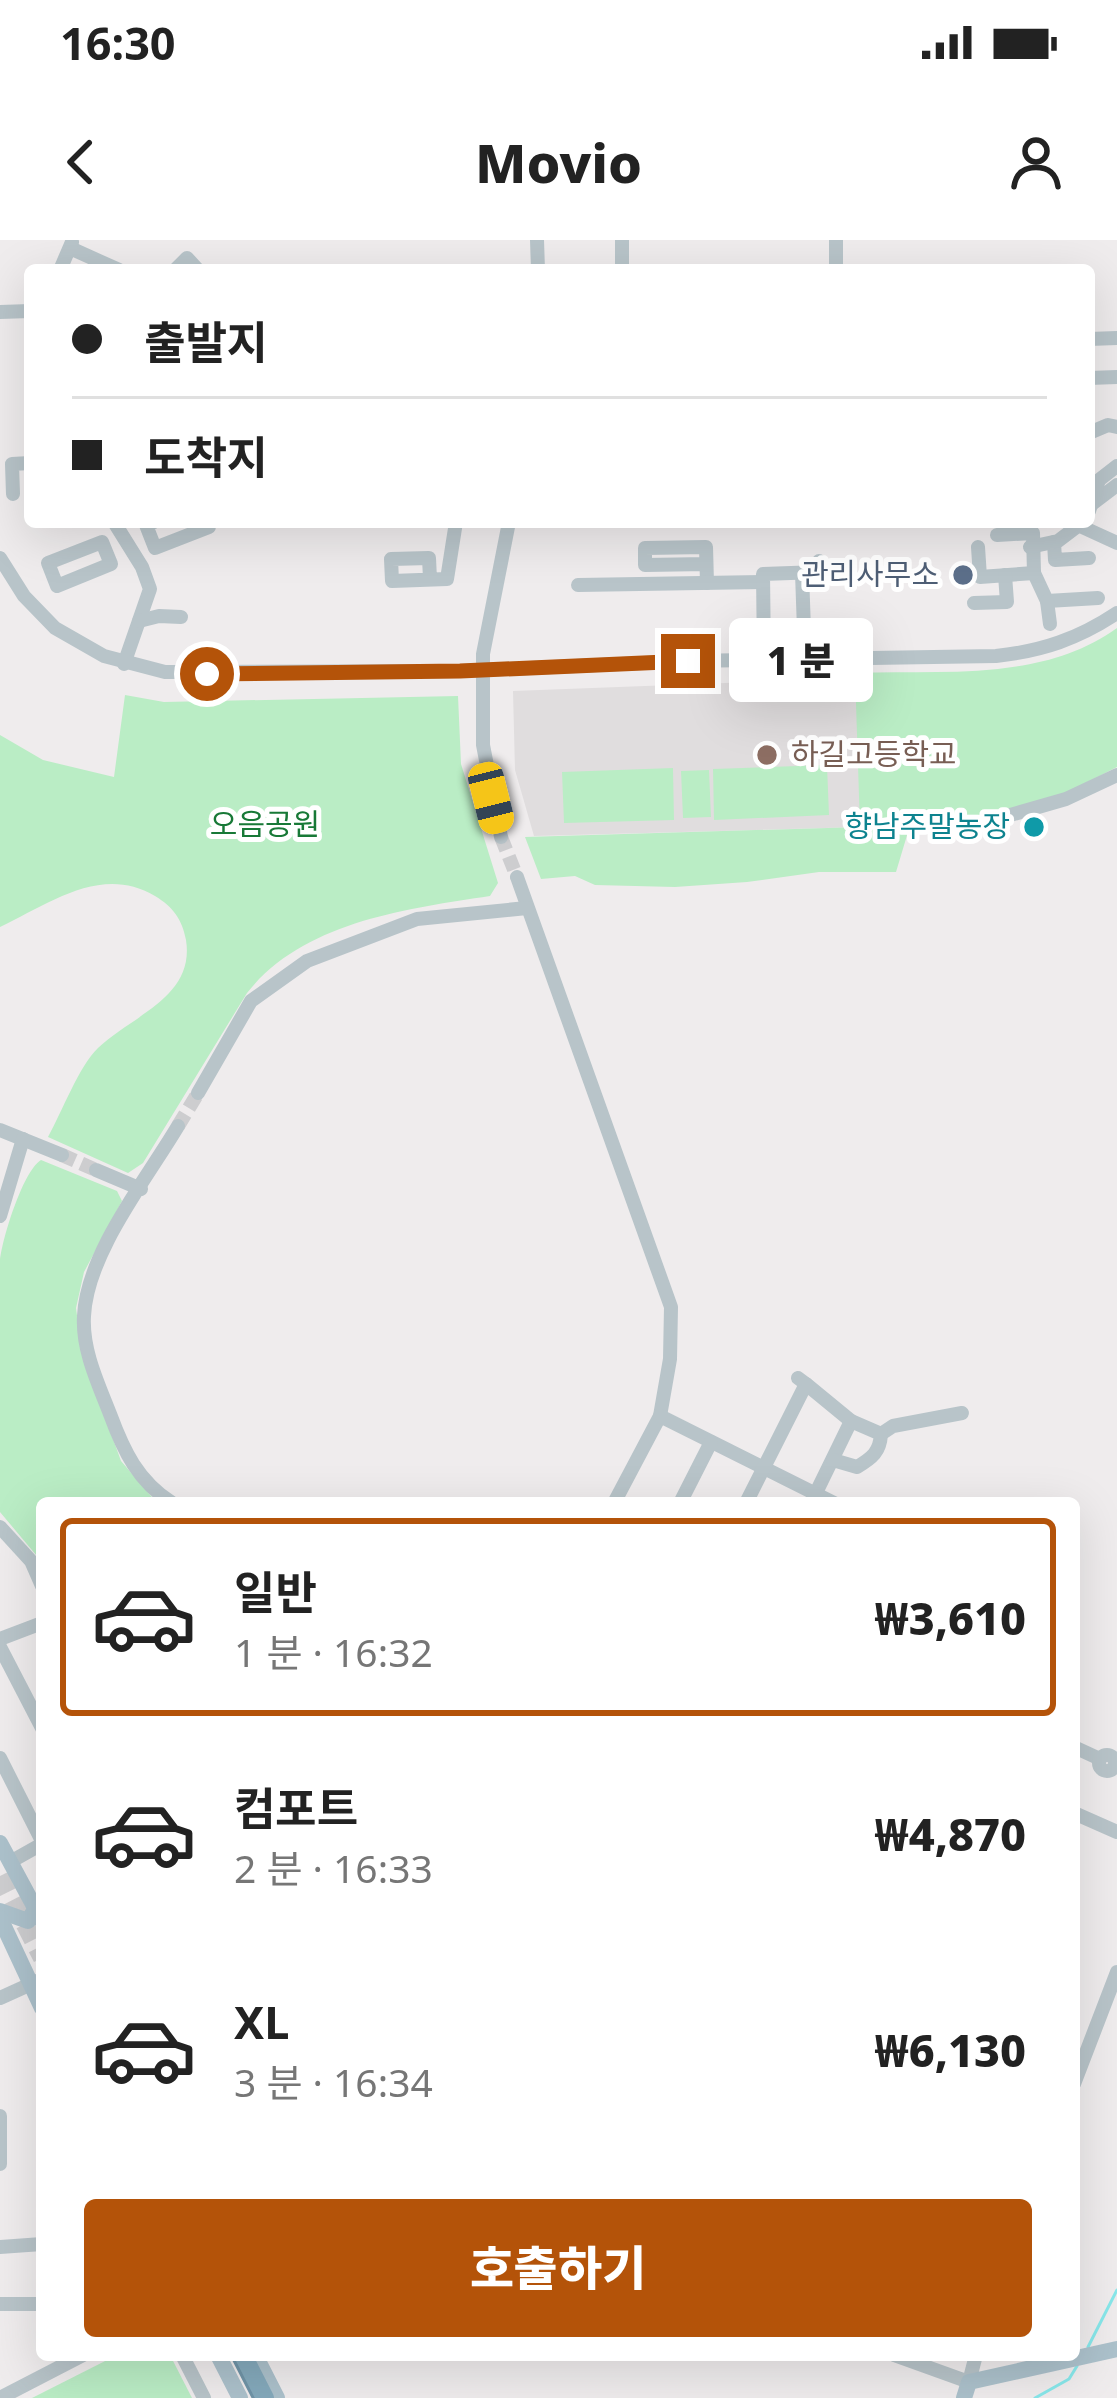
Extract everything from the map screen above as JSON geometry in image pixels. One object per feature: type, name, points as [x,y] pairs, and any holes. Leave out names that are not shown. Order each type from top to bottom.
[{"type":"highway","points":[[233,2361],[251,2398]]},
{"type":"highway","points":[[246,2361],[265,2398]]},
{"type":"main road","points":[[0,1843],[36,1910]]},
{"type":"main road","points":[[0,1915],[28,1921],[36,1917]]},
{"type":"main road","points":[[0,1915],[36,1982]]},
{"type":"main road","points":[[221,2361],[240,2398]]},
{"type":"main road","points":[[258,2361],[277,2398]]},
{"type":"main road","points":[[966,2390],[1068,2361]]},
{"type":"street","points":[[71,245],[107,264]]},
{"type":"street","points":[[24,464],[12,464],[12,491],[24,489]]},
{"type":"street","points":[[1095,492],[1099,480],[1117,466]]},
{"type":"street","points":[[117,528],[148,577],[150,589],[124,664]]},
{"type":"street","points":[[147,528],[155,548]]},
{"type":"street","points":[[111,564],[204,528]]},
{"type":"street","points":[[430,579],[447,579],[455,528]]},
{"type":"street","points":[[501,837],[483,745],[483,669],[507,528]]},
{"type":"street","points":[[1029,547],[1054,542],[1075,528]]},
{"type":"street","points":[[997,535],[1033,533],[1029,547],[1049,624]]},
{"type":"street","points":[[1054,542],[1055,560],[1089,558]]},
{"type":"street","points":[[978,547],[980,577],[1034,574]]},
{"type":"street","points":[[0,557],[24,596],[55,628],[124,664],[165,672],[939,658],[1040,651],[1089,632],[1117,613]]},
{"type":"street","points":[[764,659],[763,574],[819,572],[819,560]]},
{"type":"street","points":[[706,564],[707,583]]},
{"type":"street","points":[[802,573],[804,630]]},
{"type":"street","points":[[974,603],[1007,605],[1006,575]]},
{"type":"street","points":[[578,585],[623,579],[763,582]]},
{"type":"street","points":[[1047,602],[1098,598]]},
{"type":"street","points":[[140,621],[151,616],[182,617]]},
{"type":"street","points":[[993,820],[1066,800],[1117,776]]},
{"type":"street","points":[[517,877],[664,1281],[672,1330],[660,1416],[617,1497]]},
{"type":"street","points":[[198,1093],[251,1001],[307,961],[417,919],[527,908]]},
{"type":"street","points":[[163,1497],[148,1487],[123,1450],[88,1355],[83,1315],[97,1260],[178,1126]]},
{"type":"street","points":[[0,1130],[62,1155]]},
{"type":"street","points":[[0,1216],[22,1139]]},
{"type":"street","points":[[96,1170],[141,1189]]},
{"type":"street","points":[[749,1497],[802,1381],[851,1421],[881,1434]]},
{"type":"street","points":[[881,1434],[893,1426],[962,1413]]},
{"type":"street","points":[[660,1416],[811,1497]]},
{"type":"street","points":[[814,1497],[851,1421]]},
{"type":"street","points":[[833,1460],[857,1467],[872,1459],[881,1434]]},
{"type":"street","points":[[683,1497],[711,1442]]},
{"type":"street","points":[[0,1527],[36,1572]]},
{"type":"street","points":[[36,1626],[0,1643],[36,1715]]},
{"type":"street","points":[[1080,1750],[1100,1759]]},
{"type":"street","points":[[0,1758],[36,1830]]},
{"type":"street","points":[[1080,1817],[1117,1832]]},
{"type":"street","points":[[10,1862],[36,1846]]},
{"type":"street","points":[[1080,2068],[1117,1972]]},
{"type":"street","points":[[0,1998],[36,1982]]},
{"type":"street","points":[[0,2116],[0,2164]]},
{"type":"street","points":[[0,2247],[36,2244]]},
{"type":"street","points":[[0,2304],[36,2304]]},
{"type":"street","points":[[0,2398],[71,2361]]},
{"type":"street","points":[[185,2361],[205,2398]]},
{"type":"street","points":[[906,2361],[966,2390],[974,2361]]},
{"type":"shaded area","points":[[856,678],[861,827],[534,836],[515,770],[513,691]]},
{"type":"green space","points":[[1117,628],[1117,767],[1054,799],[908,832],[896,872],[819,872],[675,887],[595,885],[575,876],[541,879],[525,837],[860,827],[855,673],[957,672],[1025,665],[1088,645]]},
{"type":"green space","name":"오음공원","points":[[125,695],[164,702],[458,696],[461,764],[498,883],[490,896],[391,914],[326,935],[270,969],[247,993],[143,1163],[128,1173],[48,1137],[91,1056],[158,1003],[181,976],[186,940],[179,920],[155,896],[115,884],[76,891],[0,927],[0,735],[43,760],[114,777]]},
{"type":"green space","points":[[827,765],[829,815],[714,820],[713,769]]},
{"type":"green space","points":[[673,768],[674,820],[564,823],[562,772]]},
{"type":"green space","points":[[709,770],[711,817],[683,818],[681,771]]},
{"type":"green space","points":[[41,1160],[117,1191],[122,1201],[84,1272],[76,1308],[82,1353],[121,1461],[152,1497],[36,1497],[36,1555],[0,1512],[0,1261],[9,1222]]},
{"type":"green space","points":[[105,2361],[173,2361],[192,2398],[32,2398]]},
{"type":"waterway","points":[[1088,2347],[1117,2290]]},
{"type":"waterway","points":[[1035,2398],[1069,2379],[1077,2366]]},
{"type":"tunnel","points":[[501,837],[517,877]]},
{"type":"tunnel","points":[[178,1126],[198,1093]]},
{"type":"tunnel","points":[[62,1155],[96,1170]]},
{"type":"tunnel","points":[[0,1876],[36,1946]]},
{"type":"place","name":"관리사무소","points":[[963,575]]},
{"type":"place","name":"하길고등학교","points":[[767,755]]},
{"type":"place","name":"향남주말농장","points":[[1034,827]]},
{"type":"route","points":[[207,674],[460,671],[688,661]]}]
